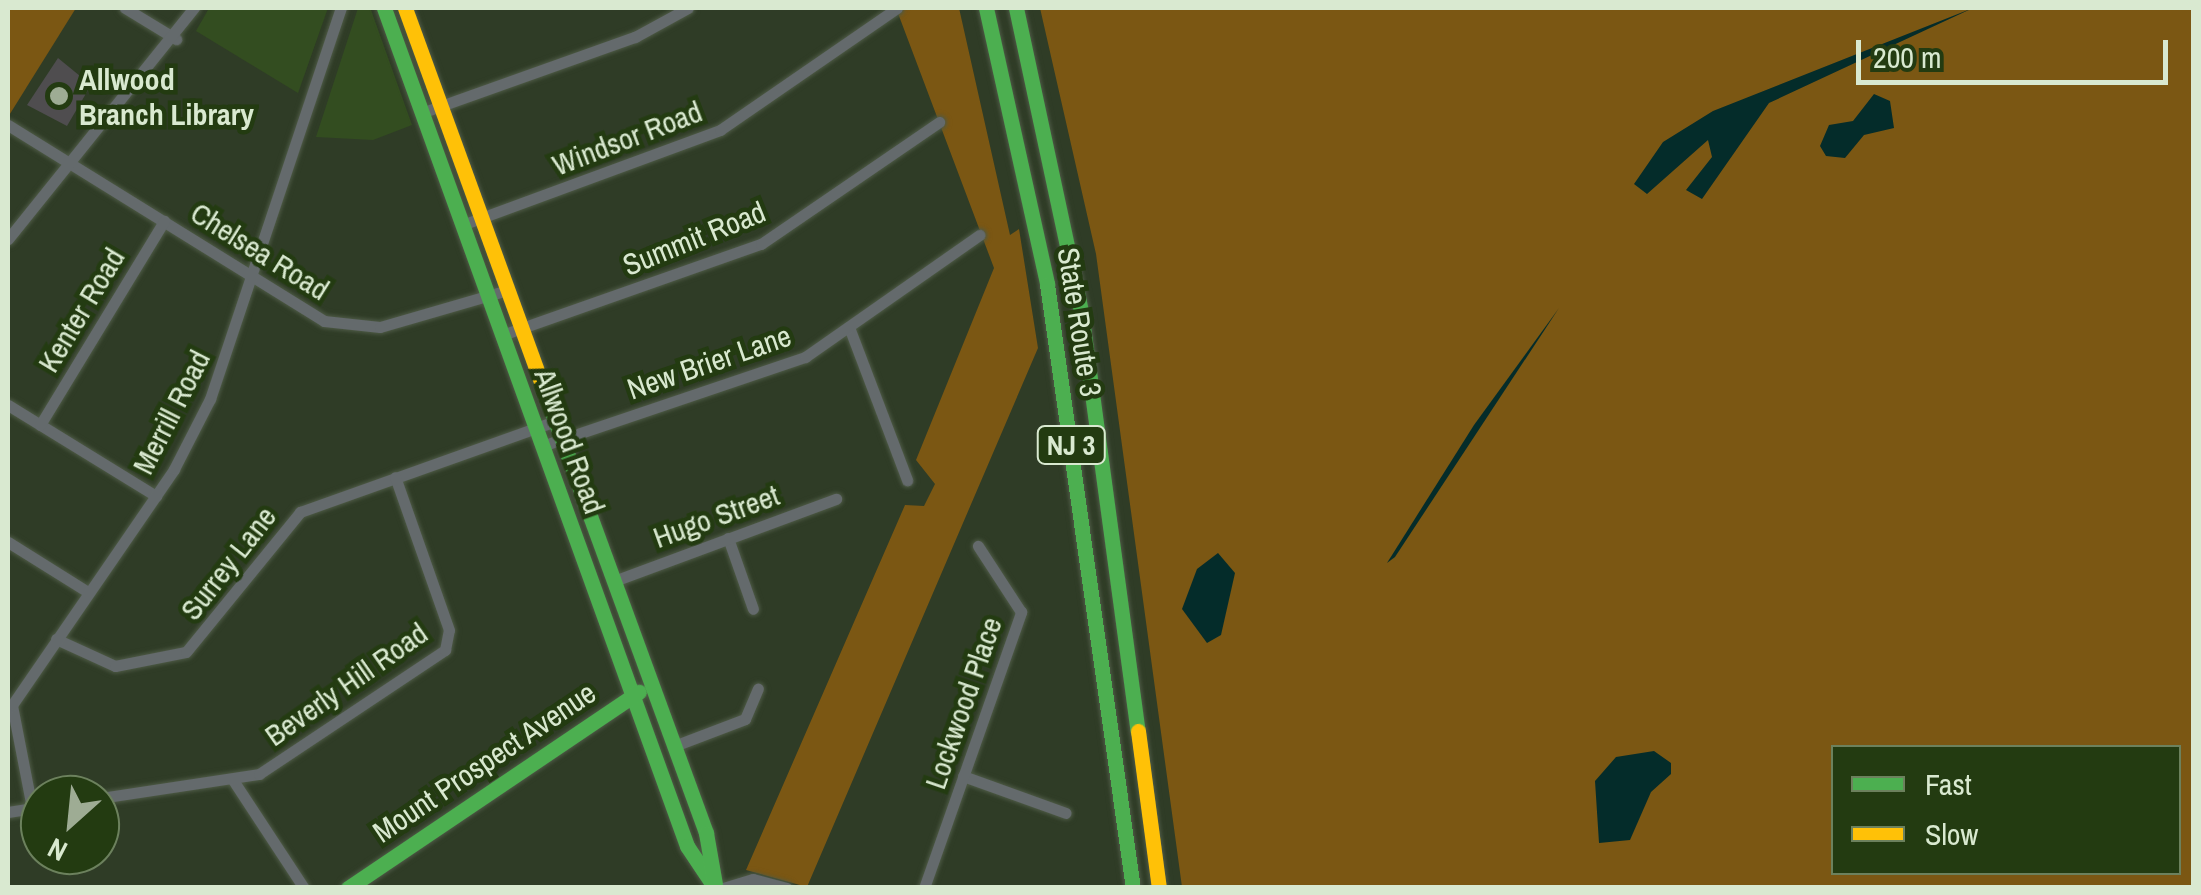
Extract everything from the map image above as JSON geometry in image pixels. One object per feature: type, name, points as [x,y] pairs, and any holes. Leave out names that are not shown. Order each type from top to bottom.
[{"type":"main road","name":"Allwood Road","points":[[384,8],[688,846],[718,888]]},
{"type":"main road","name":"Allwood Road","points":[[405,8],[674,746],[718,888]]},
{"type":"main road","name":"State Route 3","points":[[986,8],[1047,284],[1133,888]]},
{"type":"main road","name":"State Route 3","points":[[1016,8],[1068,236],[1159,888]]},
{"type":"main road","points":[[1125,631],[1170,888]]},
{"type":"main road","name":"Mount Prospect Avenue","points":[[348,888],[651,684]]},
{"type":"street","points":[[125,8],[176,39]]},
{"type":"street","points":[[8,239],[64,160],[176,39],[194,8]]},
{"type":"street","name":"Merrill Road","points":[[26,775],[8,716],[56,639],[156,496],[210,399],[255,278],[341,8]]},
{"type":"street","points":[[422,113],[650,31],[688,8]]},
{"type":"street","name":"Windsor Road","points":[[462,225],[720,130],[897,8]]},
{"type":"street","name":"Summit Road","points":[[502,336],[761,244],[939,122]]},
{"type":"street","name":"Chelsea Road","points":[[8,126],[255,278],[352,328],[507,290]]},
{"type":"street","name":"Kenter Road","points":[[40,424],[164,221]]},
{"type":"street","name":"New Brier Lane","points":[[542,446],[805,357],[979,235]]},
{"type":"street","points":[[849,327],[907,480]]},
{"type":"street","points":[[8,404],[156,496]]},
{"type":"street","name":"Surrey Lane","points":[[56,639],[116,666],[186,652],[290,519],[396,477],[555,422]]},
{"type":"street","name":"Beverly Hill Road","points":[[120,795],[233,780],[284,759],[445,650],[449,630],[396,477]]},
{"type":"street","name":"Hugo Street","points":[[614,581],[836,498]]},
{"type":"street","points":[[728,538],[753,609]]},
{"type":"street","points":[[8,542],[88,592]]},
{"type":"street","name":"Lockwood Place","points":[[924,888],[1022,605],[978,546]]},
{"type":"street","points":[[674,746],[744,719],[758,689]]},
{"type":"street","points":[[963,776],[1066,813]]},
{"type":"street","points":[[233,780],[304,888]]},
{"type":"street","points":[[718,888],[753,879],[787,888]]},
{"type":"shaded area","points":[[8,8],[76,8],[8,117]]},
{"type":"shaded area","points":[[209,8],[328,8],[298,93],[196,31]]},
{"type":"shaded area","points":[[358,8],[371,10],[412,125],[373,140],[316,137]]},
{"type":"shaded area","points":[[896,8],[959,8],[1010,235],[1019,229],[1038,348],[807,887],[746,870],[905,505],[924,506],[935,484],[916,460],[994,268]]},
{"type":"shaded area","points":[[1040,8],[2193,8],[2193,887],[1182,887],[1096,254]]},
{"type":"water","points":[[1973,8],[1769,103],[1702,199],[1686,190],[1712,157],[1708,140],[1647,194],[1634,184],[1663,142],[1713,111]]},
{"type":"water","points":[[1874,94],[1890,101],[1894,128],[1864,135],[1845,158],[1826,156],[1820,146],[1829,125],[1853,121]]},
{"type":"water","points":[[1559,308],[1395,557],[1387,563],[1474,425]]},
{"type":"water","points":[[1218,553],[1235,573],[1221,635],[1207,643],[1182,609],[1197,569]]},
{"type":"water","points":[[1654,751],[1671,763],[1671,774],[1651,792],[1630,840],[1599,843],[1595,781],[1616,757]]},
{"type":"building","name":"Allwood Branch Library","points":[[58,58],[91,85],[67,126],[27,105]]},
{"type":"traffic: fast","points":[[384,8],[687,846],[715,888]]},
{"type":"traffic: fast","points":[[986,8],[1047,284],[1133,888]]},
{"type":"traffic: fast","points":[[1016,8],[1081,312],[1138,731]]},
{"type":"traffic: fast","points":[[548,401],[706,833],[715,884]]},
{"type":"traffic: fast","points":[[348,888],[639,692]]},
{"type":"traffic: slow","points":[[405,8],[548,401]]},
{"type":"traffic: slow","points":[[1138,731],[1159,888]]},
{"type":"place","name":"Allwood Branch Library","points":[[59,96]]}]
